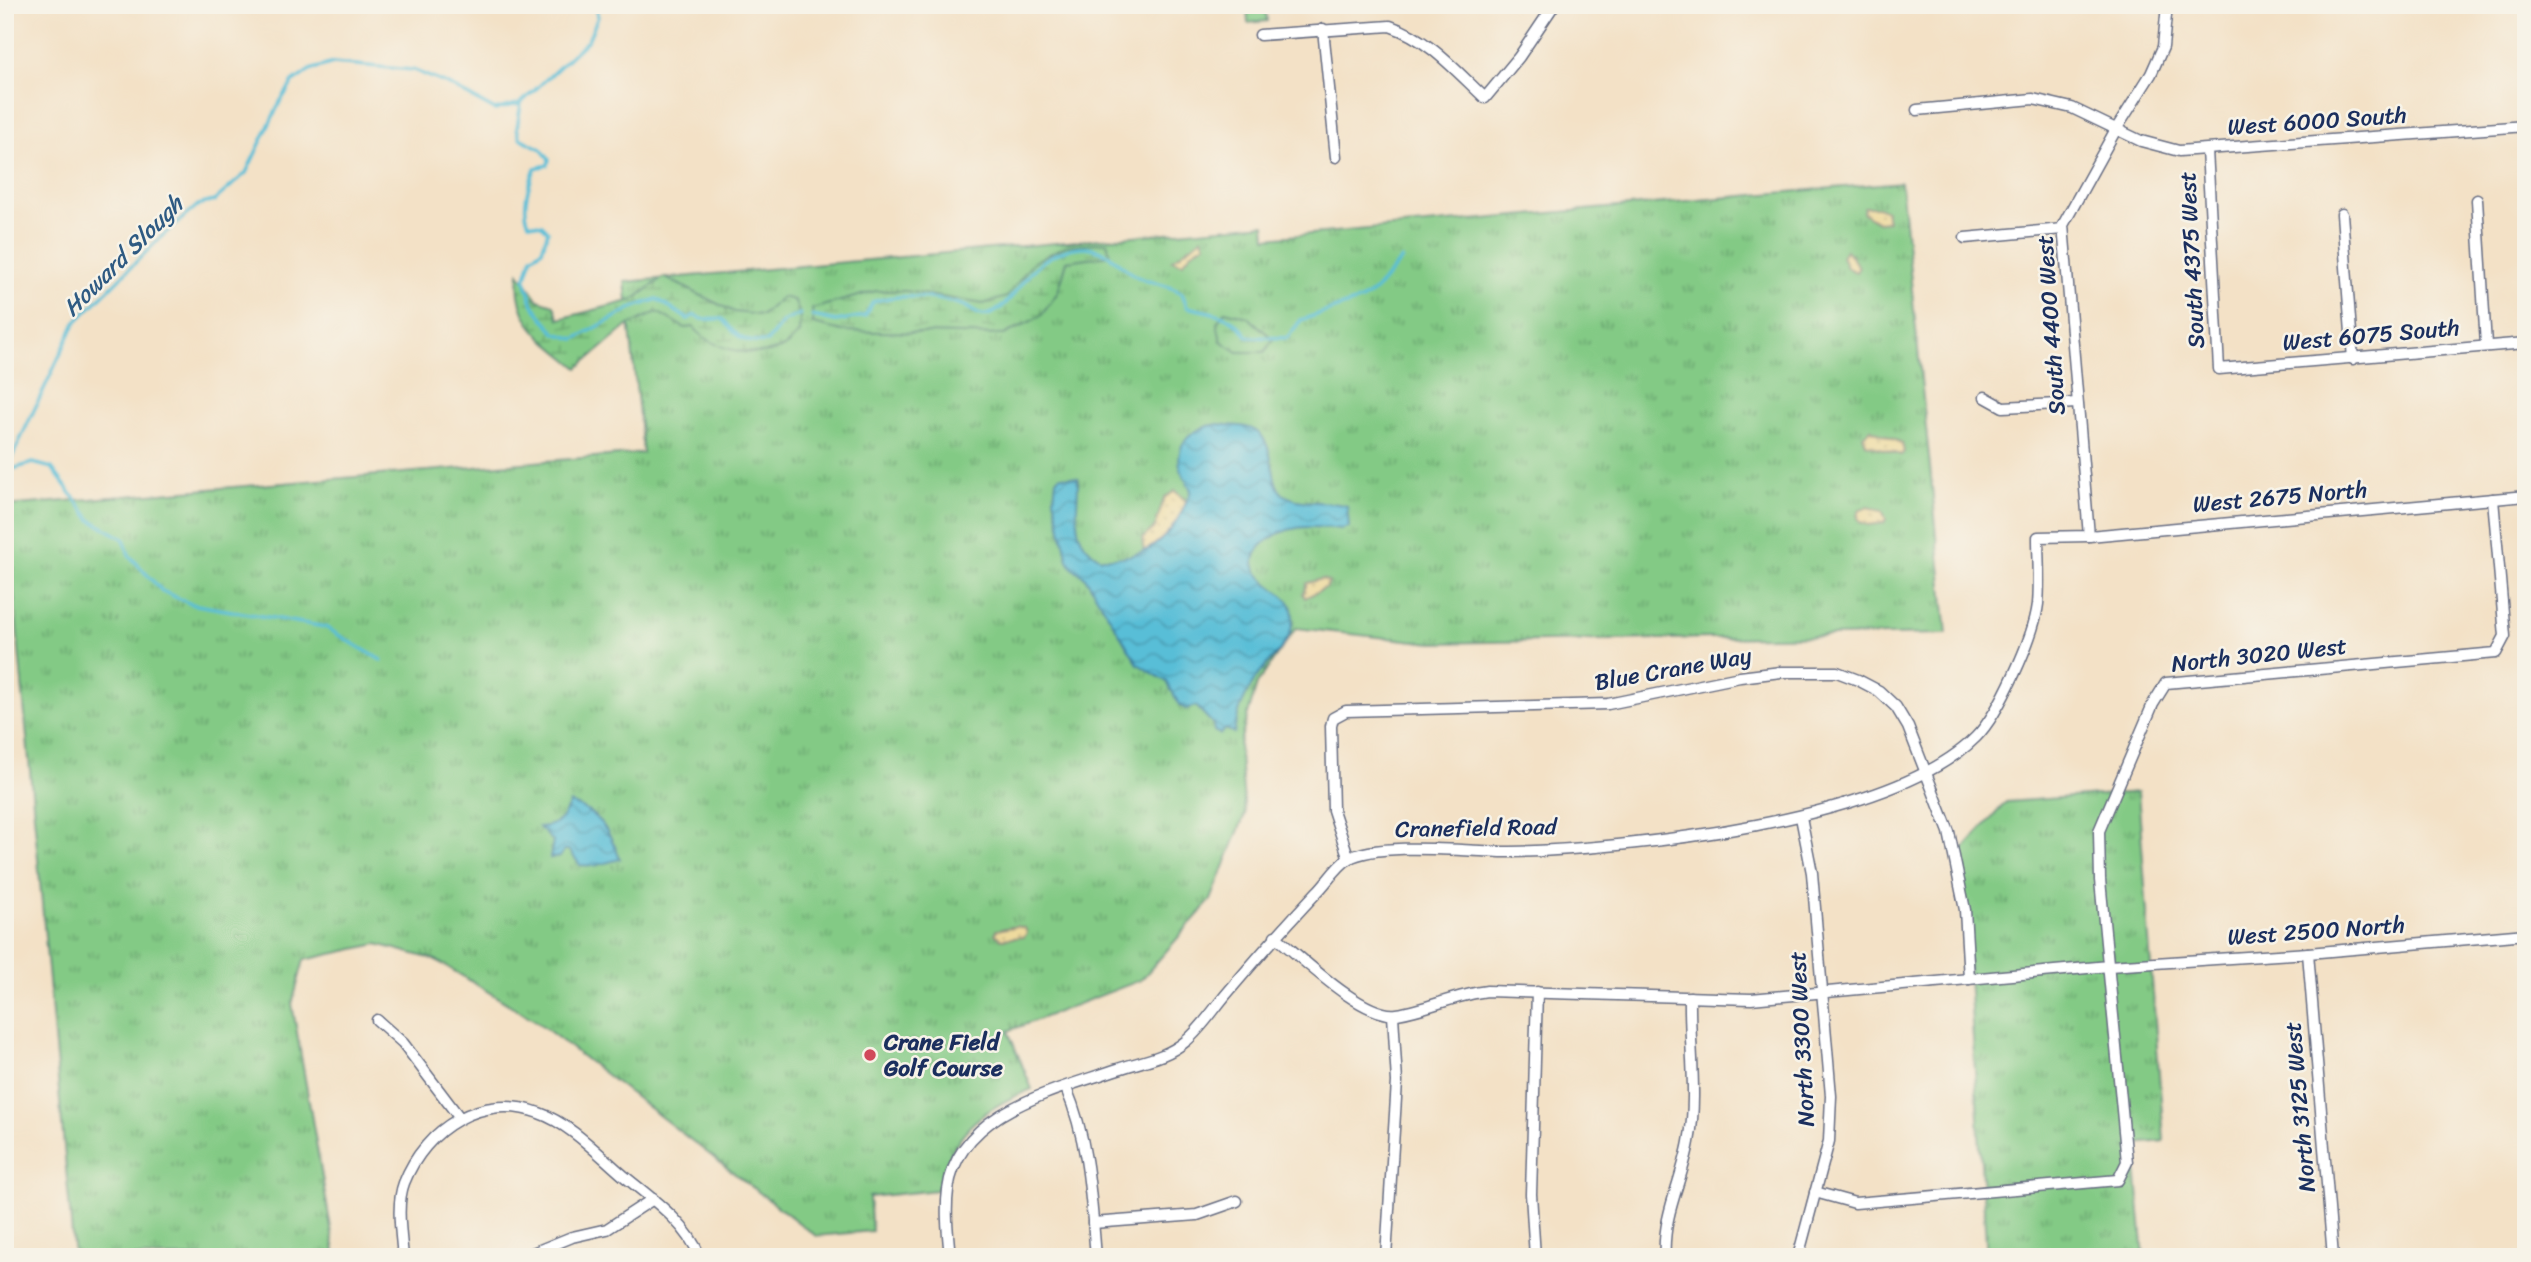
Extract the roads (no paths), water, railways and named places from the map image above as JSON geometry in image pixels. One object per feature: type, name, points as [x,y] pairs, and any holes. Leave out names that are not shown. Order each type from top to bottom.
[{"type":"street","points":[[1260,35],[1367,25],[1390,26],[1410,33],[1434,49],[1485,98],[1519,57],[1554,5]]},
{"type":"street","name":"South 4400 West","points":[[2089,536],[2063,229],[2115,131],[2151,74],[2163,47],[2167,5]]},
{"type":"street","points":[[1323,29],[1336,157]]},
{"type":"street","name":"West 6000 South","points":[[1917,110],[2033,99],[2050,101],[2073,108],[2115,131],[2159,147],[2179,151],[2526,126]]},
{"type":"street","name":"South 4375 West","points":[[2207,150],[2219,369]]},
{"type":"street","points":[[2477,200],[2486,345]]},
{"type":"street","points":[[2342,214],[2353,359]]},
{"type":"street","points":[[1965,238],[2063,229]]},
{"type":"street","name":"West 6075 South","points":[[2219,369],[2526,343]]},
{"type":"street","points":[[1985,397],[2003,407],[2077,403]]},
{"type":"street","name":"West 2675 North","points":[[2038,537],[2089,536],[2526,496]]},
{"type":"street","name":"North 3020 West","points":[[2109,966],[2098,855],[2099,831],[2153,704],[2166,682],[2496,653],[2505,636],[2493,499]]},
{"type":"street","name":"Cranefield Road","points":[[1349,859],[1386,850],[1511,852],[1639,844],[1801,817],[1925,774],[1976,737],[1995,712],[2027,644],[2038,605],[2038,537]]},
{"type":"street","name":"Blue Crane Way","points":[[1349,859],[1333,810],[1333,718],[1353,710],[1608,705],[1740,677],[1837,672],[1879,691],[1896,707],[1908,727],[1949,832],[1965,910],[1969,979]]},
{"type":"street","name":"North 3300 West","points":[[1798,1257],[1829,1141],[1831,1096],[1812,873],[1801,817]]},
{"type":"street","points":[[950,1257],[948,1190],[953,1168],[982,1127],[997,1116],[1066,1088],[1152,1061],[1186,1041],[1275,936],[1349,859]]},
{"type":"street","name":"West 2500 North","points":[[1393,1015],[1457,995],[1486,991],[1751,999],[2109,966],[2308,953],[2526,934]]},
{"type":"street","points":[[1275,936],[1364,1006],[1393,1015],[1397,1082],[1386,1257]]},
{"type":"street","name":"North 3125 West","points":[[2308,953],[2333,1257]]},
{"type":"street","points":[[1815,1192],[1855,1203],[2118,1180],[2127,1162],[2109,966]]},
{"type":"street","points":[[1535,1257],[1531,1194],[1537,992]]},
{"type":"street","points":[[1665,1257],[1667,1220],[1690,1141],[1690,997]]},
{"type":"street","points":[[377,1020],[403,1043],[459,1117]]},
{"type":"street","points":[[1066,1088],[1079,1118],[1087,1154],[1096,1257]]},
{"type":"street","points":[[403,1257],[400,1225],[403,1185],[416,1159],[440,1132],[459,1117],[479,1109],[499,1106],[519,1107],[557,1122],[671,1215],[700,1257]]},
{"type":"street","points":[[523,1257],[572,1237],[607,1229],[653,1199]]},
{"type":"street","points":[[1093,1223],[1197,1214],[1237,1201]]},
{"type":"water","points":[[1219,424],[1256,431],[1268,448],[1275,479],[1283,494],[1298,500],[1347,506],[1349,527],[1289,530],[1279,533],[1259,549],[1254,561],[1256,570],[1288,600],[1293,617],[1291,630],[1277,654],[1250,687],[1234,733],[1226,729],[1220,734],[1214,731],[1213,724],[1196,706],[1186,709],[1180,706],[1167,682],[1138,664],[1085,577],[1073,568],[1068,560],[1054,499],[1056,480],[1060,476],[1078,478],[1077,522],[1083,542],[1090,550],[1100,558],[1118,558],[1146,550],[1168,533],[1191,491],[1179,460],[1183,444],[1194,432]]},
{"type":"water","points":[[570,803],[589,812],[602,824],[620,859],[594,866],[580,865],[569,850],[564,850],[560,857],[550,858],[553,841],[539,827],[559,821]]},
{"type":"waterway","name":"Howard Slough","points":[[5,472],[75,323],[161,237],[198,205],[214,201],[246,173],[280,102],[293,82],[310,70],[333,63],[413,70],[447,84],[495,110],[521,103],[588,40],[598,17],[595,5]]},
{"type":"waterway","points":[[521,103],[517,128],[520,138],[541,149],[549,159],[548,165],[535,168],[527,196],[529,223],[542,225],[548,231],[542,250],[532,257],[525,280],[533,305],[555,333],[575,339],[632,308],[657,299],[688,319],[695,315],[702,319],[723,319],[737,335],[752,342],[767,342],[783,322],[800,314]]},
{"type":"waterway","points":[[812,316],[836,321],[865,316],[873,302],[905,297],[941,300],[965,306],[982,315],[990,314],[1005,304],[1042,262],[1063,251],[1085,247],[1106,253],[1142,279],[1182,293],[1187,307],[1229,319],[1248,337],[1287,338],[1301,320],[1361,300],[1375,291],[1402,259]]},
{"type":"waterway","points":[[6,471],[33,463],[52,468],[91,520],[124,539],[129,555],[162,591],[191,604],[325,627],[381,660]]},
{"type":"place","name":"Crane Field Golf Course","points":[[870,1055]]}]
